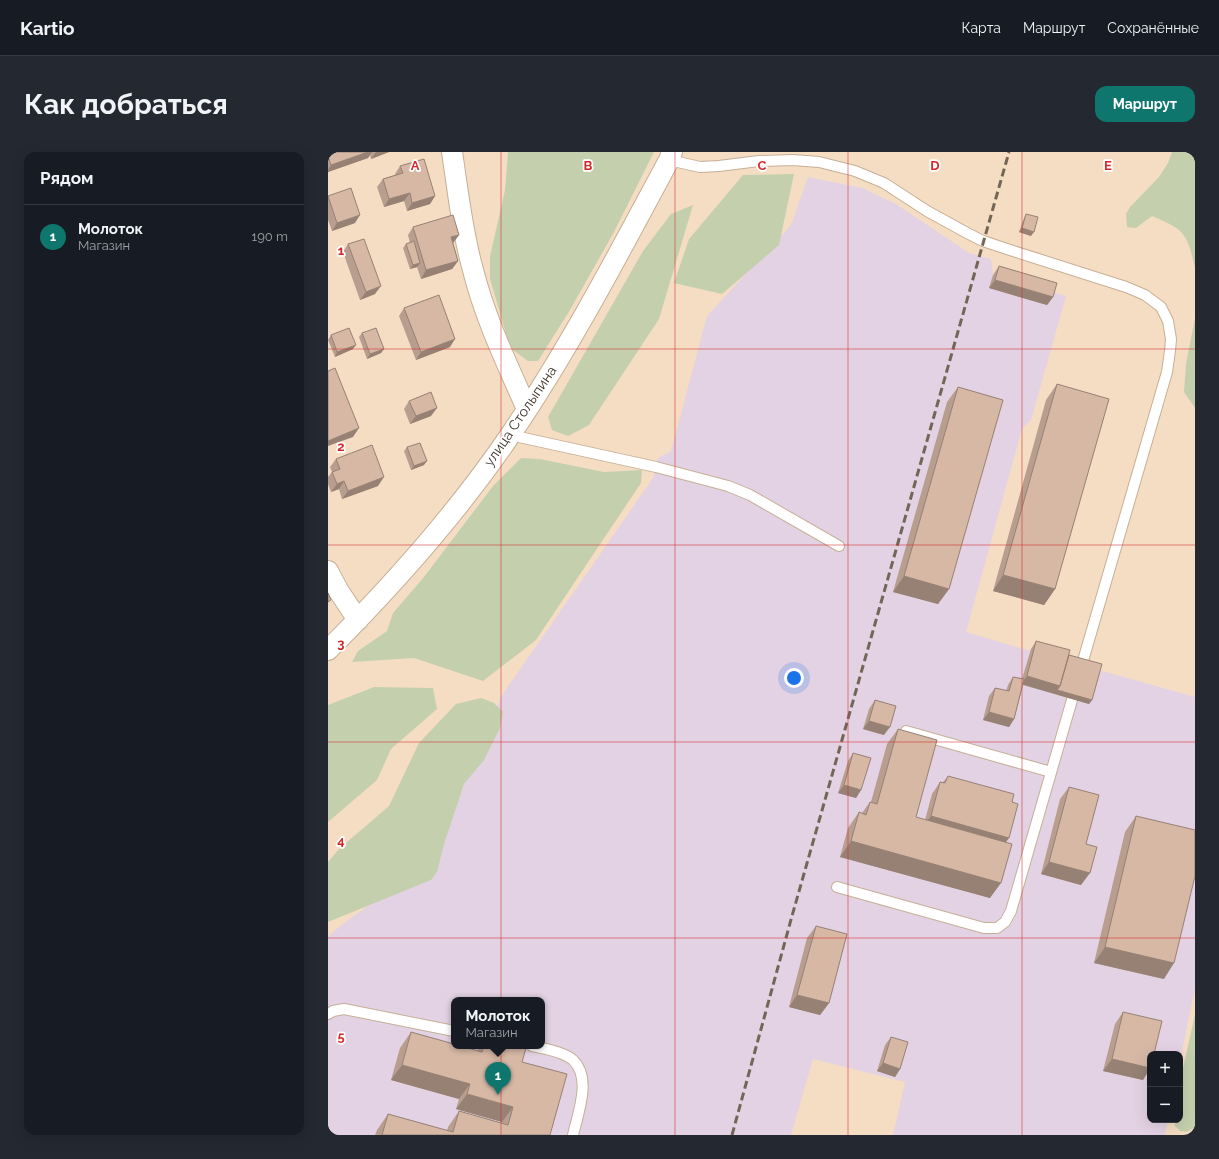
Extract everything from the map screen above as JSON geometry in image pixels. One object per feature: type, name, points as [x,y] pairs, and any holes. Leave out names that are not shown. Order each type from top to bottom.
[{"type":"street","points":[[452,152],[472,270],[498,342],[527,409]]},
{"type":"street","name":"улица Столыпина","points":[[328,650],[408,566],[451,514],[510,435],[567,344],[615,260],[670,156]]},
{"type":"street","points":[[328,571],[338,590],[358,620]]},
{"type":"lane","points":[[670,156],[700,167],[759,161],[793,160],[819,162],[855,171],[884,184],[966,233],[1010,250],[1126,287],[1145,295],[1161,307],[1168,321],[1170,352],[1167,372],[1011,911],[1005,922],[997,928],[984,928],[838,887]]},
{"type":"lane","points":[[510,435],[656,467],[728,486],[750,495],[839,546]]},
{"type":"lane","points":[[906,731],[1051,772]]},
{"type":"lane","points":[[328,1014],[333,1010],[344,1009],[451,1030]]},
{"type":"lane","points":[[545,1049],[558,1052],[572,1059],[579,1068],[582,1079],[582,1093],[572,1135]]},
{"type":"shaded area","points":[[808,177],[862,188],[896,204],[969,253],[991,259],[993,275],[1066,296],[1031,420],[1022,429],[966,632],[1030,651],[1031,649],[1195,697],[1195,988],[1182,1051],[1147,1051],[1147,1123],[1167,1123],[1165,1135],[893,1135],[905,1082],[813,1059],[791,1135],[328,1135],[328,936],[348,920],[432,861],[502,695],[653,478],[658,458],[671,451],[707,316],[791,225]]},
{"type":"green space","points":[[508,152],[654,152],[614,232],[570,310],[538,361],[528,361],[513,350],[507,337],[490,279],[490,256],[505,190]]},
{"type":"green space","points":[[1172,152],[1195,152],[1195,268],[1186,238],[1174,226],[1152,216],[1136,228],[1127,227],[1126,214],[1130,207],[1159,177],[1168,163]]},
{"type":"green space","points":[[794,174],[779,245],[722,294],[674,283],[689,239],[743,175]]},
{"type":"green space","points":[[693,205],[659,319],[589,425],[568,436],[552,430],[548,417],[643,251],[671,214]]},
{"type":"green space","points":[[1195,318],[1195,408],[1184,392],[1186,364]]},
{"type":"green space","points":[[521,458],[540,459],[604,472],[642,470],[641,483],[536,640],[483,681],[414,658],[352,662],[358,651],[387,631],[393,613],[424,577],[493,486]]},
{"type":"green space","points":[[374,687],[433,688],[437,709],[391,749],[377,780],[328,822],[328,705]]},
{"type":"green space","points":[[481,698],[494,703],[503,712],[500,728],[484,760],[464,784],[444,844],[437,872],[431,880],[328,922],[328,862],[339,849],[389,806],[419,743],[456,704]]},
{"type":"green space","points":[[1195,1014],[1195,1127],[1187,1132],[1180,1131],[1175,1126],[1174,1123],[1183,1123],[1183,1068]]},
{"type":"building","points":[[328,152],[368,152],[331,165]]},
{"type":"building","points":[[424,159],[435,196],[412,203],[410,193],[389,199],[383,179],[403,173],[400,166]]},
{"type":"building","points":[[351,188],[360,215],[337,223],[328,196]]},
{"type":"building","points":[[1026,214],[1038,217],[1034,232],[1022,228]]},
{"type":"building","points":[[453,215],[459,235],[451,237],[458,261],[426,270],[413,227]]},
{"type":"building","points":[[364,239],[381,286],[366,292],[348,244]]},
{"type":"building","points":[[414,241],[420,263],[413,265],[406,244]]},
{"type":"building","points":[[999,266],[1057,283],[1053,297],[995,280]]},
{"type":"building","points":[[439,295],[455,339],[421,352],[404,308]]},
{"type":"building","points":[[349,328],[356,345],[337,352],[331,335]]},
{"type":"building","points":[[376,328],[384,349],[370,354],[362,333]]},
{"type":"building","points":[[335,368],[359,428],[328,441],[328,371]]},
{"type":"building","points":[[1057,384],[1109,399],[1055,589],[1003,575]]},
{"type":"building","points":[[958,387],[1003,400],[949,589],[904,576]]},
{"type":"building","points":[[431,392],[437,408],[416,416],[409,401]]},
{"type":"building","points":[[420,443],[427,461],[414,466],[407,447]]},
{"type":"building","points":[[372,445],[384,477],[348,491],[344,481],[337,484],[332,472],[340,469],[336,459]]},
{"type":"building","points":[[328,593],[331,600],[328,602]]},
{"type":"building","points":[[1036,641],[1070,650],[1060,686],[1027,676]]},
{"type":"building","points":[[1069,655],[1102,664],[1092,700],[1057,690],[1060,686]]},
{"type":"building","points":[[1013,677],[1024,679],[1014,719],[989,712],[995,688],[1009,691]]},
{"type":"building","points":[[875,700],[896,706],[890,727],[869,721]]},
{"type":"building","points":[[898,729],[937,740],[916,817],[1012,844],[1001,883],[851,841],[859,812],[866,815],[870,802],[877,804]]},
{"type":"building","points":[[853,753],[871,758],[861,790],[844,785]]},
{"type":"building","points":[[948,776],[1014,794],[1012,802],[1018,804],[1009,838],[931,816],[940,782],[945,783]]},
{"type":"building","points":[[1069,787],[1099,795],[1086,844],[1097,847],[1090,873],[1049,862]]},
{"type":"building","points":[[1136,816],[1195,830],[1195,876],[1174,963],[1105,947]]},
{"type":"building","points":[[816,926],[847,934],[829,1003],[797,995]]},
{"type":"building","points":[[1123,1012],[1162,1021],[1155,1051],[1147,1051],[1147,1067],[1112,1059]]},
{"type":"building","points":[[411,1032],[451,1043],[451,1049],[472,1049],[482,1052],[483,1049],[526,1049],[522,1062],[567,1074],[550,1135],[382,1135],[388,1114],[453,1132],[459,1111],[508,1125],[513,1107],[467,1094],[470,1084],[402,1065]]},
{"type":"building","points":[[891,1037],[908,1042],[900,1069],[883,1063]]},
{"type":"railway","points":[[732,1135],[792,916],[1009,152]]},
{"type":"place","name":"Молоток","points":[[498,1095]]}]
